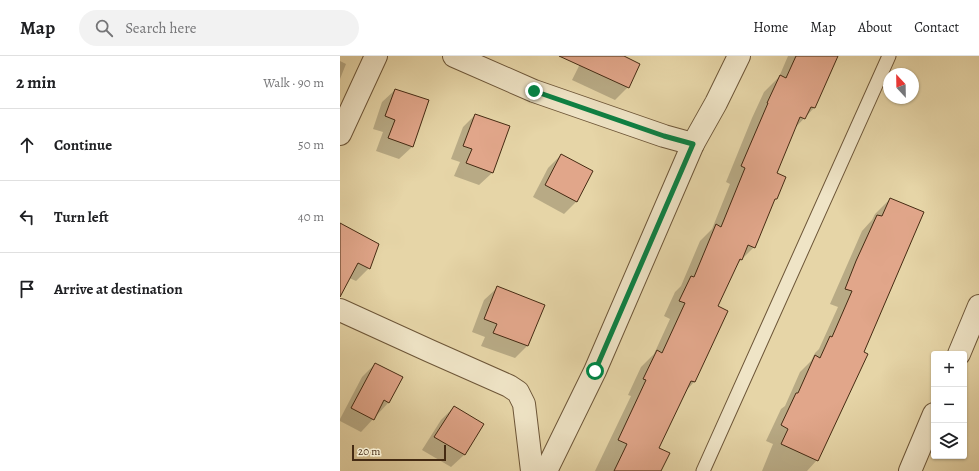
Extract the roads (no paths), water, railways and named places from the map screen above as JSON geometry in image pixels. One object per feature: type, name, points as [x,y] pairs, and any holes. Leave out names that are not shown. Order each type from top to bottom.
[{"type":"street","points":[[340,134],[376,56]]},
{"type":"street","points":[[454,56],[534,91],[664,136],[693,144]]},
{"type":"street","points":[[546,471],[595,371],[693,144],[716,103],[739,56]]},
{"type":"street","points":[[960,351],[979,306]]},
{"type":"street","points":[[340,310],[509,386],[518,392],[524,404],[532,471]]},
{"type":"street","points":[[910,471],[931,421]]},
{"type":"lane","points":[[703,471],[889,56]]}]
